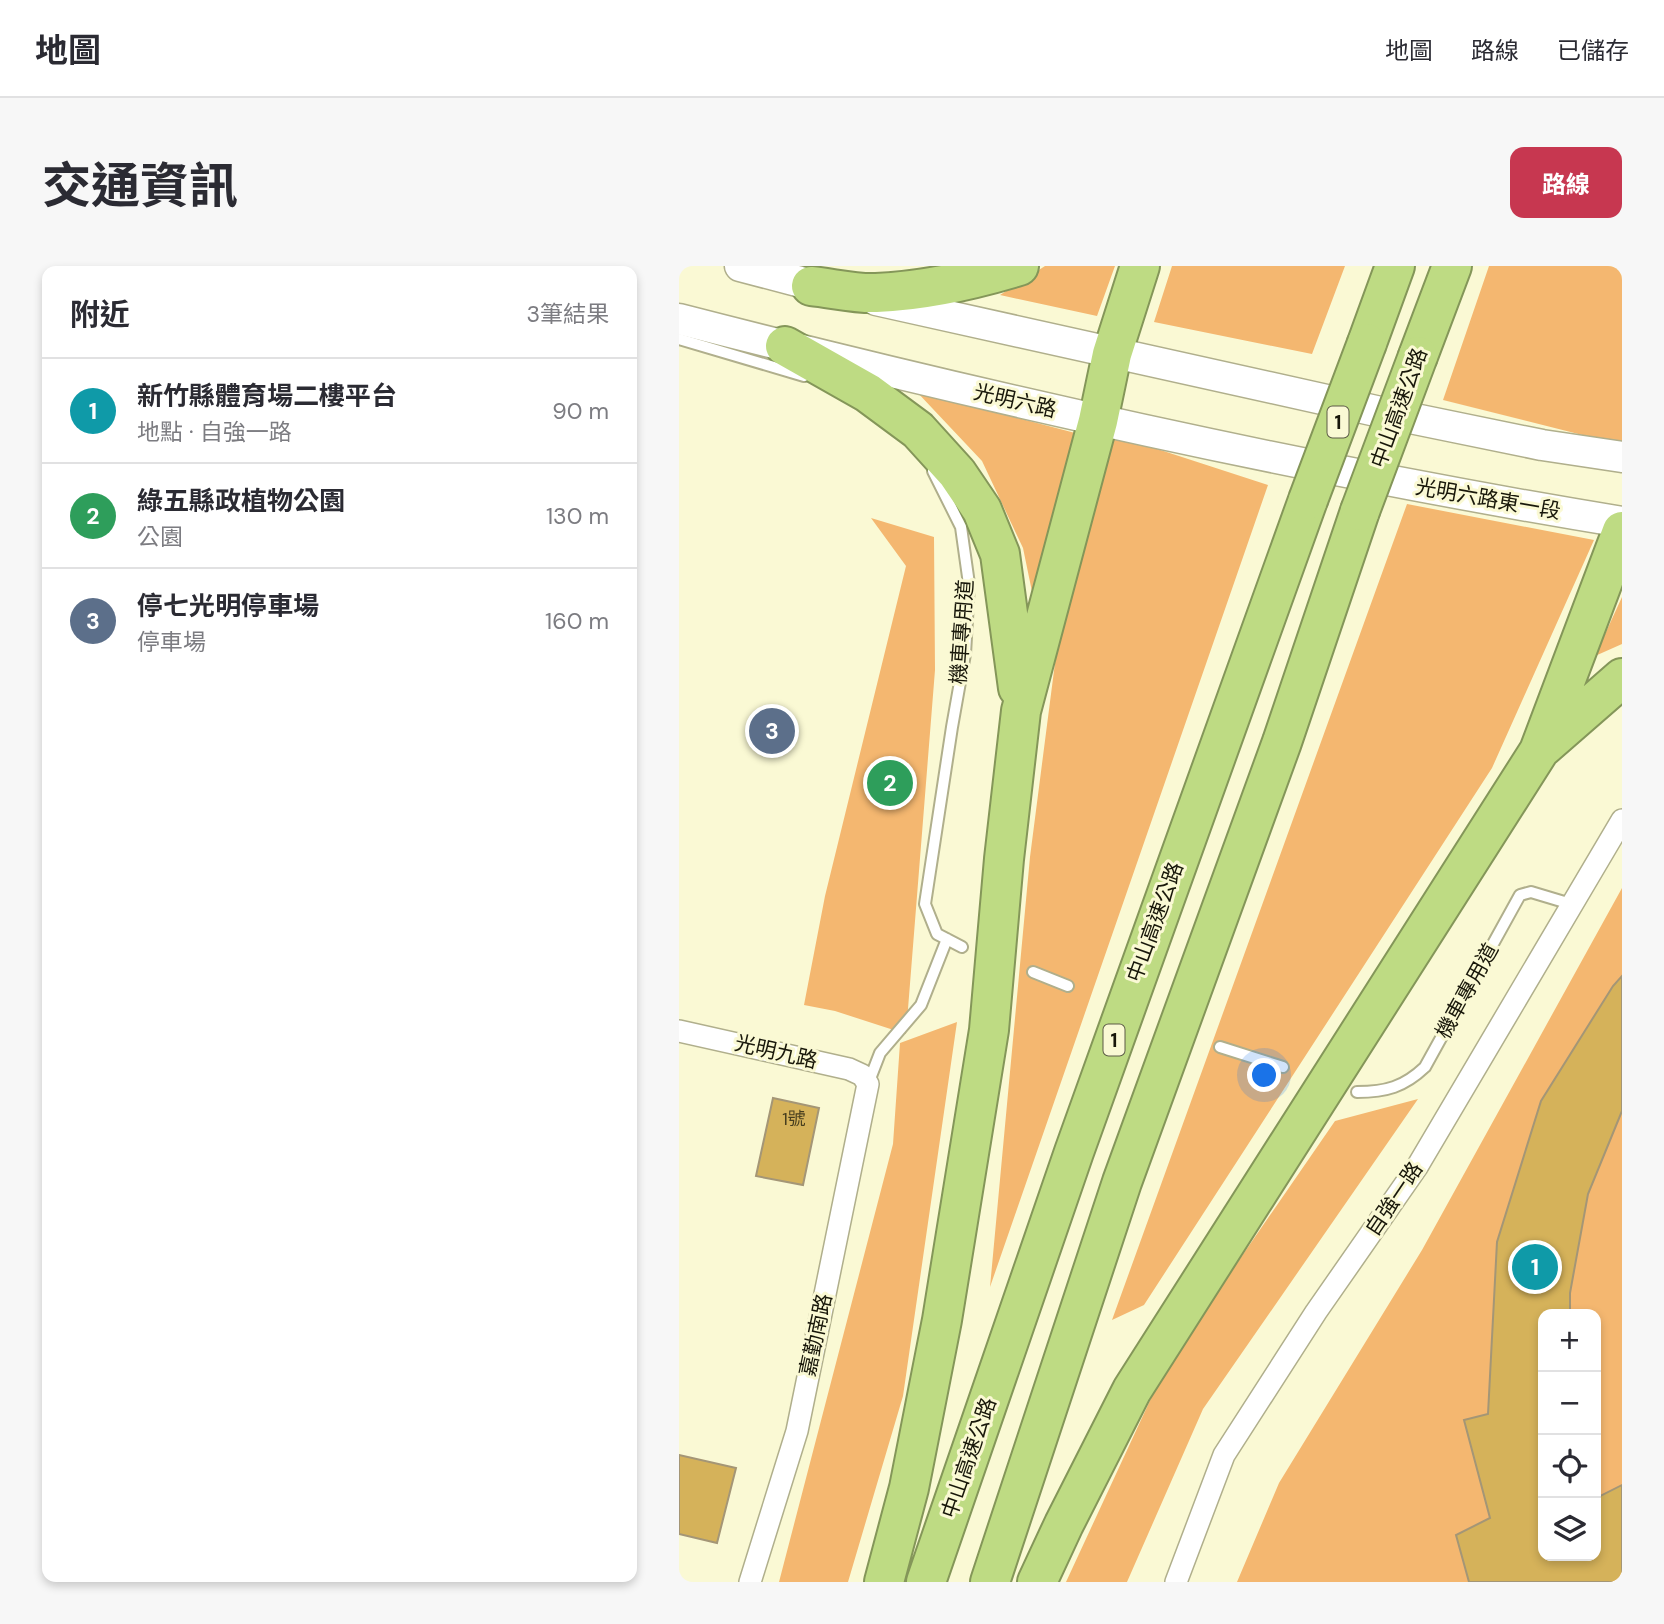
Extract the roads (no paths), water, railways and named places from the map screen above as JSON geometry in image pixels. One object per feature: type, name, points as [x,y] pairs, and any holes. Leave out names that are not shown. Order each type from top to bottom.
[{"type":"highway","points":[[811,286],[873,293],[923,288],[977,278],[1019,266]]},
{"type":"highway","points":[[884,1582],[909,1488],[942,1320],[989,1030],[1004,859],[1021,711],[1098,421],[1112,354],[1140,266]]},
{"type":"highway","name":"中山高速公路","points":[[926,1582],[1074,1152],[1395,266]]},
{"type":"highway","name":"中山高速公路","points":[[990,1582],[1122,1181],[1282,742],[1357,493],[1418,356],[1452,266]]},
{"type":"highway","points":[[785,346],[868,393],[918,430],[957,473],[982,510],[1000,554],[1021,711]]},
{"type":"highway","points":[[1037,1582],[1063,1524],[1132,1390],[1539,751],[1622,531]]},
{"type":"highway","points":[[1539,751],[1622,678]]},
{"type":"main road","points":[[740,266],[811,286],[1112,354],[1542,445],[1622,457]]},
{"type":"main road","name":"光明六路","points":[[679,318],[1098,421],[1357,493]]},
{"type":"main road","name":"光明六路東一段","points":[[1357,493],[1475,498],[1622,523]]},
{"type":"street","name":"自強一路","points":[[1176,1582],[1224,1455],[1316,1312],[1417,1167],[1622,820]]},
{"type":"street","name":"光明九路","points":[[679,1031],[849,1069],[862,1075],[868,1084]]},
{"type":"street","name":"嘉勤南路","points":[[750,1582],[797,1431],[868,1084]]},
{"type":"lane","points":[[679,339],[783,368],[814,381]]},
{"type":"lane","points":[[846,394],[867,405],[890,424]]},
{"type":"lane","name":"機車專用道","points":[[924,460],[938,478],[961,527],[969,584],[965,654],[925,904],[937,934],[962,947]]},
{"type":"lane","name":"機車專用道","points":[[1357,1092],[1379,1092],[1410,1082],[1425,1067],[1520,895],[1531,892],[1571,904]]},
{"type":"lane","points":[[868,1084],[880,1053],[921,1004],[947,939]]},
{"type":"lane","points":[[1033,972],[1067,986]]},
{"type":"lane","points":[[1220,1047],[1283,1067]]},
{"type":"place","name":"停七光明停車場","points":[[772,731]]},
{"type":"place","name":"綠五縣政植物公園","points":[[890,783]]},
{"type":"place","name":"新竹縣體育場二樓平台","points":[[1535,1267]]}]
